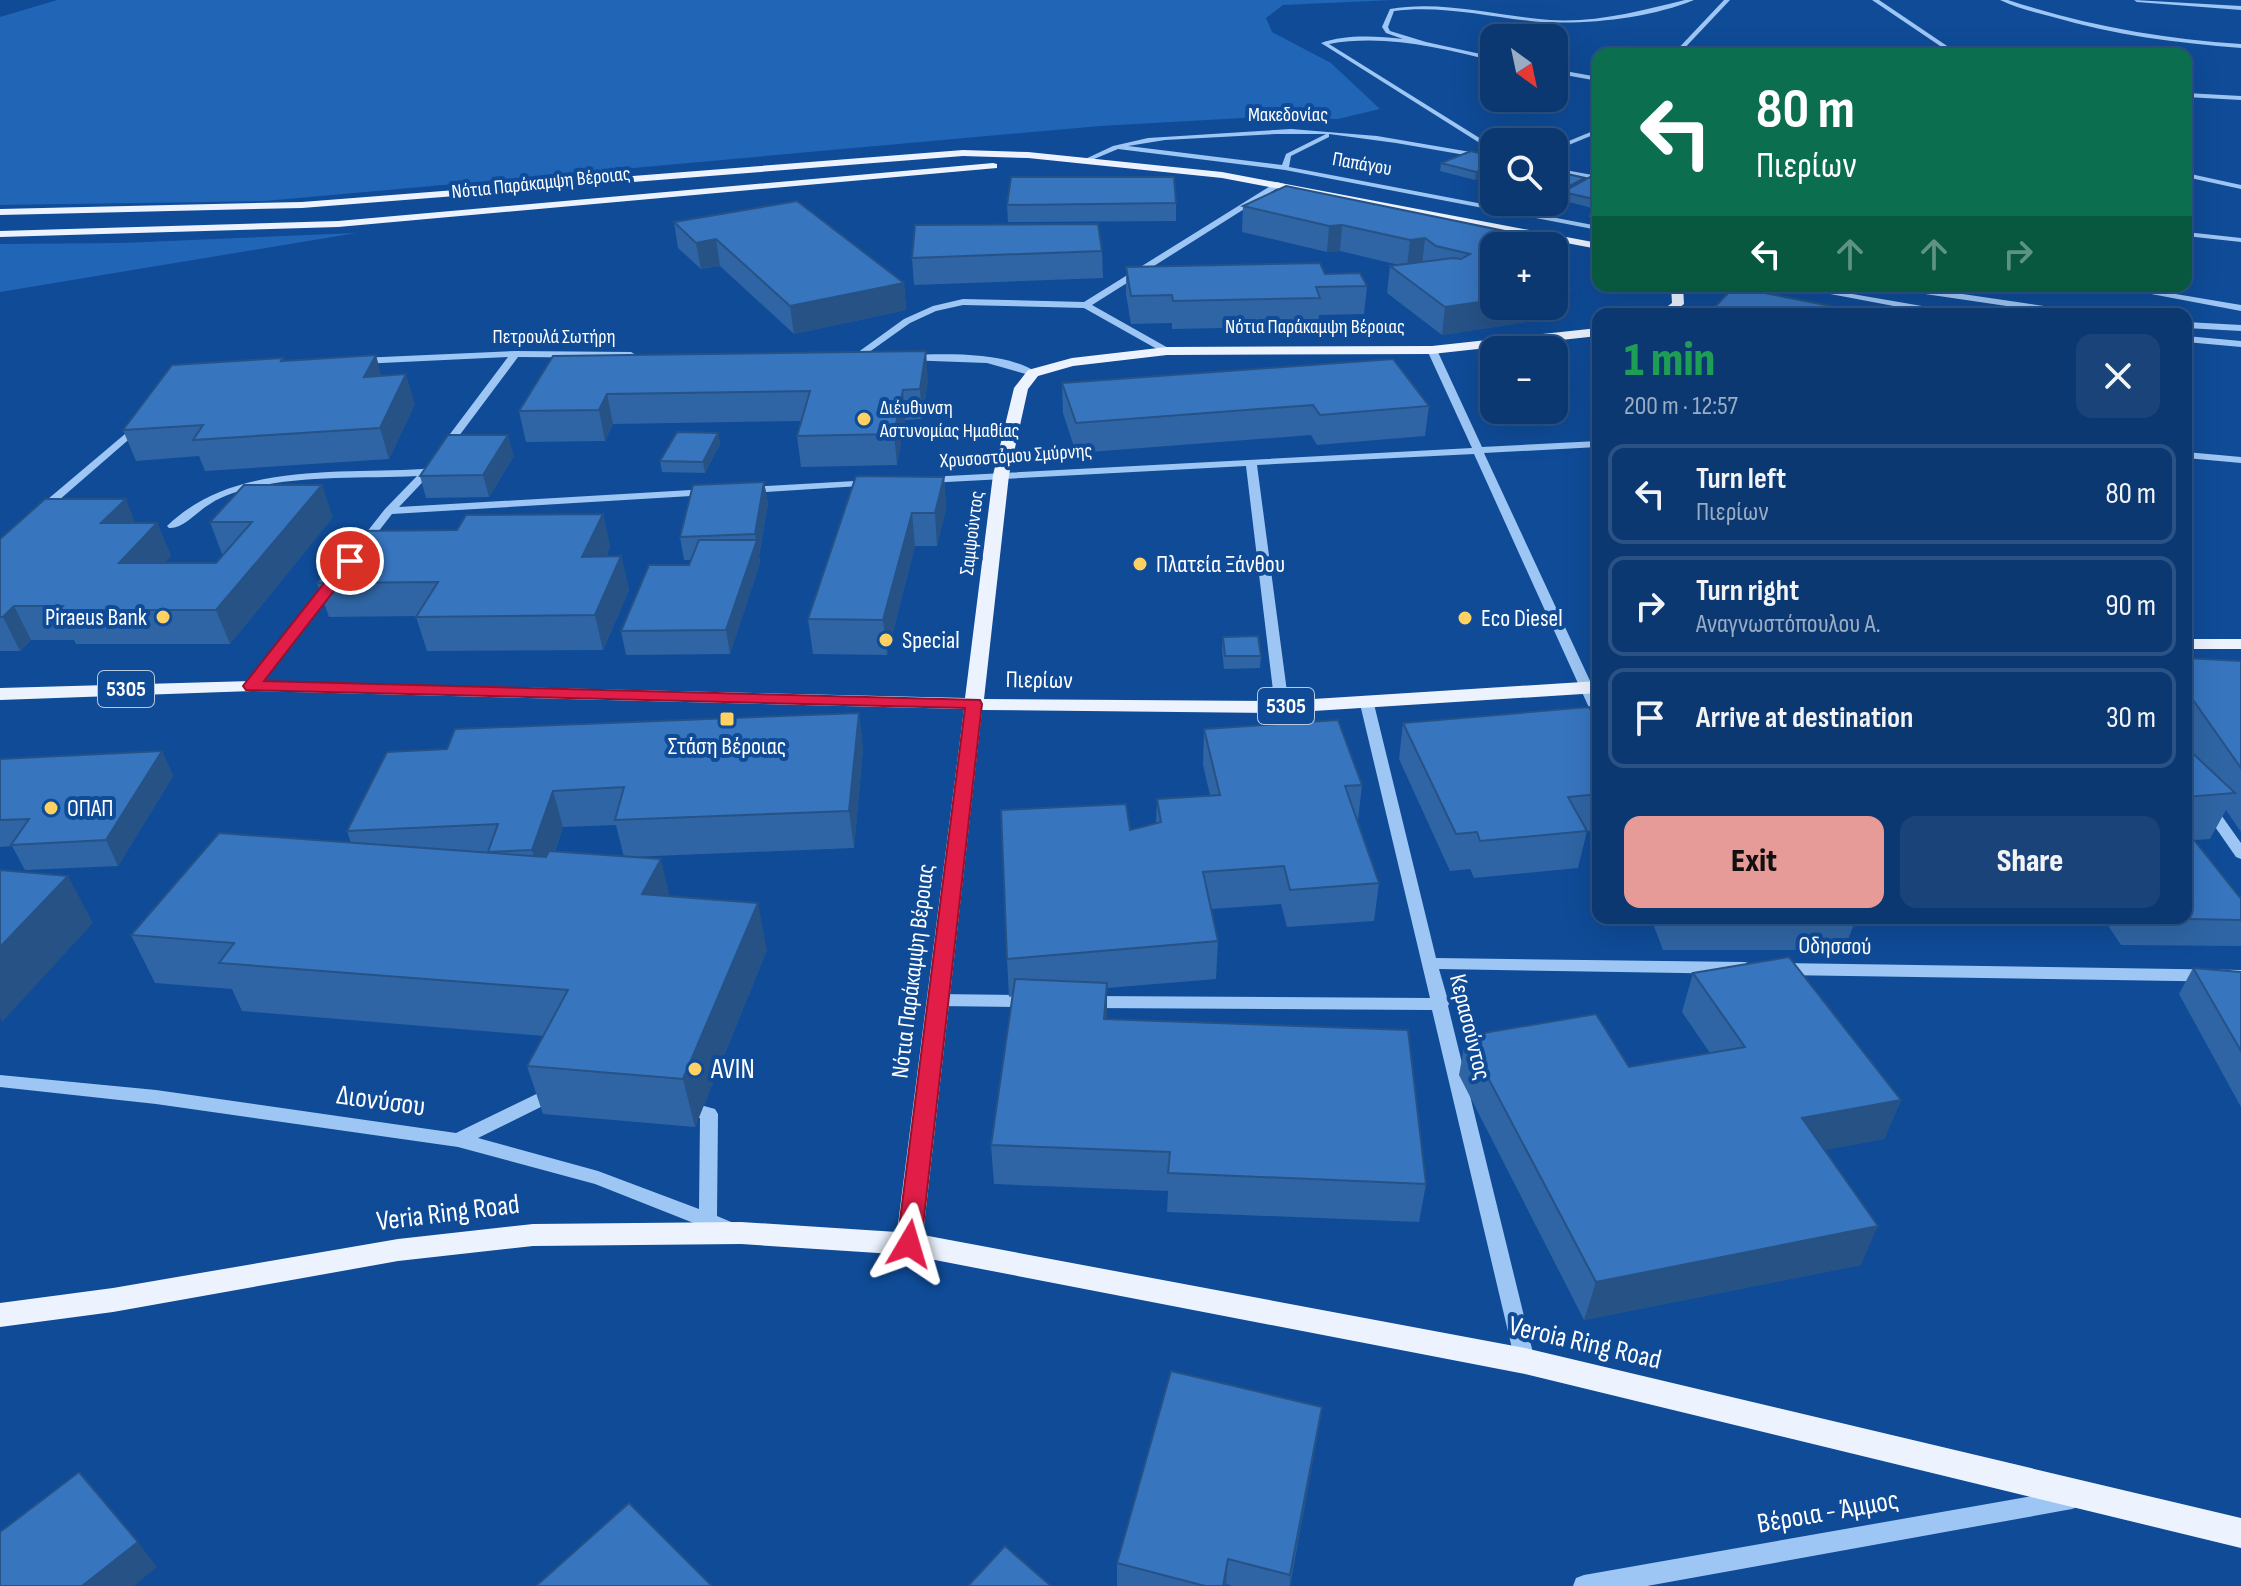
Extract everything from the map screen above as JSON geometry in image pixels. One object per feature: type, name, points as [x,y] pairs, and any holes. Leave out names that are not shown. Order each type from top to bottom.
[{"type":"main road","name":"Νότια Παράκαμψη Βέροιας","points":[[0,212],[302,205],[905,156],[1028,155],[1171,168],[1280,184],[1592,245]]},
{"type":"main road","name":"Νότια Παράκαμψη Βέροιας","points":[[0,234],[353,223],[943,169],[1085,161]]},
{"type":"main road","name":"Νότια Παράκαμψη Βέροιας","points":[[1033,373],[1108,356],[1167,351],[1432,350],[1592,333]]},
{"type":"main road","name":"Σαμψούντος","points":[[974,704],[1001,475],[1021,388],[1033,373]]},
{"type":"main road","points":[[2192,644],[2241,644]]},
{"type":"main road","name":"Πιερίων","points":[[0,694],[252,686],[974,704],[1282,707],[1367,704],[1592,687]]},
{"type":"main road","name":"Νότια Παράκαμψη Βέροιας","points":[[909,1244],[974,704]]},
{"type":"main road","name":"Veria Ring Road","points":[[0,1315],[113,1300],[428,1246],[533,1235],[741,1233],[909,1244]]},
{"type":"main road","name":"Verοia Ring Road","points":[[909,1244],[1525,1361],[2241,1533]]},
{"type":"street","points":[[1480,56],[1425,44],[1388,32],[1385,27],[1392,10],[1410,5],[1451,5],[1534,20],[1572,23],[1691,0]]},
{"type":"street","points":[[1682,48],[1727,0]]},
{"type":"street","points":[[1875,0],[1947,48]]},
{"type":"street","points":[[2003,0],[2055,19],[2090,26],[2203,44],[2241,46]]},
{"type":"street","points":[[2137,0],[2241,8]]},
{"type":"street","points":[[1425,44],[1369,38],[1324,43],[1480,141]]},
{"type":"street","points":[[1568,74],[1592,78]]},
{"type":"street","points":[[2192,95],[2241,98]]},
{"type":"street","points":[[1285,168],[1288,155],[1335,132]]},
{"type":"street","name":"Μακεδονίας","points":[[1085,161],[1119,147],[1166,137],[1335,132],[1480,156]]},
{"type":"street","points":[[1568,143],[1592,133]]},
{"type":"street","name":"Παπάγου","points":[[1119,147],[1285,168],[1592,227]]},
{"type":"street","points":[[1568,173],[1592,177]]},
{"type":"street","points":[[2192,176],[2241,187]]},
{"type":"street","points":[[1086,305],[1280,184]]},
{"type":"street","points":[[2192,235],[2241,240]]},
{"type":"street","points":[[1824,292],[1909,308]]},
{"type":"street","points":[[1931,292],[2038,308]]},
{"type":"street","points":[[2142,292],[2241,308]]},
{"type":"street","points":[[2148,292],[2152,294]]},
{"type":"street","points":[[855,358],[907,321],[933,309],[963,302],[1086,305],[1167,351]]},
{"type":"street","points":[[2192,325],[2241,328]]},
{"type":"street","points":[[2192,340],[2241,344]]},
{"type":"street","points":[[1432,350],[1476,449],[1592,683]]},
{"type":"street","points":[[359,548],[427,472],[515,354]]},
{"type":"street","name":"Πετρουλά Σωτήρη","points":[[345,362],[515,354],[639,355]]},
{"type":"street","points":[[899,358],[971,357],[1016,366],[1033,373]]},
{"type":"street","points":[[840,358],[870,358]]},
{"type":"street","points":[[24,525],[142,422]]},
{"type":"street","name":"Χρυσοστόμου Σμύρνης","points":[[923,480],[1592,444]]},
{"type":"street","points":[[2192,456],[2241,460]]},
{"type":"street","points":[[1251,461],[1282,707]]},
{"type":"street","points":[[173,526],[209,499],[240,488],[270,482],[427,472]]},
{"type":"street","points":[[734,491],[891,482]]},
{"type":"street","points":[[389,511],[719,492]]},
{"type":"street","points":[[252,686],[340,573]]},
{"type":"street","name":"Κερασούντος","points":[[1367,704],[1525,1361]]},
{"type":"street","points":[[2204,801],[2241,854]]},
{"type":"street","name":"Οδησσού","points":[[1429,963],[2241,976]]},
{"type":"street","points":[[938,1000],[1048,1001]]},
{"type":"street","points":[[1079,1002],[1441,1004]]},
{"type":"street","name":"Διονύσου","points":[[0,1081],[156,1097],[458,1140],[598,1178],[741,1233]]},
{"type":"street","points":[[458,1140],[578,1081]]},
{"type":"street","points":[[665,1103],[709,1114],[708,1221]]},
{"type":"street","name":"Βέροια - Άμμος","points":[[1584,1586],[2083,1497]]},
{"type":"shaded area","points":[[57,0],[1394,0],[1283,5],[1266,18],[1272,32],[1331,63],[1380,109],[1338,119],[1261,117],[1100,126],[265,201],[0,205],[0,17]]},
{"type":"shaded area","points":[[356,233],[0,292],[0,244],[121,243]]},
{"type":"building","points":[[1471,151],[1480,153],[1480,170],[1476,172],[1441,163]]},
{"type":"building","points":[[1568,174],[1585,178],[1568,187]]},
{"type":"building","points":[[1011,177],[1174,177],[1176,203],[1007,205]]},
{"type":"building","points":[[1592,178],[1592,199],[1568,193],[1568,189]]},
{"type":"building","points":[[1286,186],[1510,232],[1480,232],[1480,302],[1445,307],[1390,266],[1461,259],[1470,254],[1436,246],[1425,238],[1410,240],[1342,225],[1329,226],[1243,206]]},
{"type":"building","points":[[797,201],[904,283],[790,306],[716,239],[696,243],[674,222]]},
{"type":"building","points":[[1098,224],[1102,251],[912,258],[915,225]]},
{"type":"building","points":[[1320,263],[1325,274],[1360,273],[1367,286],[1316,287],[1320,298],[1173,301],[1172,295],[1131,296],[1126,267]]},
{"type":"building","points":[[1729,292],[1759,292],[1841,308],[1714,308]]},
{"type":"building","points":[[926,351],[920,389],[903,390],[894,434],[797,436],[810,391],[607,394],[599,410],[519,411],[553,356]]},
{"type":"building","points":[[376,355],[364,377],[406,374],[380,428],[193,440],[203,425],[123,430],[172,365]]},
{"type":"building","points":[[1393,359],[1429,406],[1320,415],[1313,405],[1076,423],[1062,383]]},
{"type":"building","points":[[677,432],[718,433],[703,462],[660,461]]},
{"type":"building","points":[[448,435],[508,435],[483,475],[420,476]]},
{"type":"building","points":[[856,476],[944,477],[935,513],[912,513],[883,620],[808,619]]},
{"type":"building","points":[[764,482],[755,534],[680,537],[693,485]]},
{"type":"building","points":[[244,485],[322,485],[216,610],[60,610],[63,606],[14,606],[0,617],[0,539],[45,499],[126,499],[101,523],[157,523],[119,563],[216,563],[252,522],[210,522]]},
{"type":"building","points":[[603,514],[582,557],[621,556],[595,615],[416,617],[438,582],[317,583],[354,531],[457,530],[466,515]]},
{"type":"building","points":[[699,540],[757,540],[726,630],[621,631],[649,565],[689,565]]},
{"type":"building","points":[[1258,636],[1261,656],[1225,656],[1223,637]]},
{"type":"building","points":[[2192,658],[2241,661],[2241,768],[2192,699]]},
{"type":"building","points":[[1589,707],[1592,712],[1592,795],[1568,797],[1587,831],[1480,841],[1477,832],[1456,834],[1403,723]]},
{"type":"building","points":[[859,713],[849,811],[615,820],[624,787],[553,791],[532,850],[488,852],[498,824],[347,831],[387,752],[447,749],[455,729]]},
{"type":"building","points":[[1338,720],[1362,785],[1345,786],[1379,883],[1290,890],[1284,866],[1203,872],[1218,941],[1007,959],[1001,810],[1126,804],[1130,830],[1161,822],[1157,799],[1220,795],[1204,729]]},
{"type":"building","points":[[162,751],[106,840],[11,845],[29,819],[0,820],[0,759]]},
{"type":"building","points":[[2192,753],[2235,793],[2192,797]]},
{"type":"building","points":[[219,833],[546,857],[549,851],[661,859],[642,894],[758,903],[683,1079],[527,1066],[568,990],[219,963],[234,943],[131,935]]},
{"type":"building","points":[[2192,838],[2241,899],[2241,920],[2192,919]]},
{"type":"building","points":[[0,870],[68,876],[0,947]]},
{"type":"building","points":[[1789,957],[1901,1100],[1802,1118],[1878,1226],[1596,1282],[1466,1036],[1596,1014],[1629,1067],[1745,1047],[1693,973]]},
{"type":"building","points":[[2193,968],[2241,972],[2241,1051]]},
{"type":"building","points":[[1015,979],[1107,983],[1104,1019],[1408,1030],[1426,1184],[1168,1173],[1170,1152],[991,1145]]},
{"type":"building","points":[[1171,1371],[1322,1407],[1290,1575],[1228,1559],[1223,1586],[1205,1586],[1117,1563]]},
{"type":"building","points":[[79,1472],[138,1542],[82,1586],[0,1586],[0,1532]]},
{"type":"building","points":[[629,1503],[712,1586],[536,1586]]},
{"type":"building","points":[[1005,1546],[1051,1586],[968,1586]]},
{"type":"place","name":"Διέυθυνση Αστυνομίας Ημαθίας","points":[[864,419]]},
{"type":"place","name":"Πλατεία Ξάνθου","points":[[1140,564]]},
{"type":"place","name":"Piraeus Bank","points":[[163,617]]},
{"type":"place","name":"Eco Diesel","points":[[1465,618]]},
{"type":"place","name":"Special","points":[[886,640]]},
{"type":"place","name":"Στάση Βέροιας","points":[[727,719]]},
{"type":"place","name":"ΟΠΑΠ","points":[[51,808]]},
{"type":"place","name":"AVIN","points":[[695,1069]]},
{"type":"route","points":[[350,561],[252,686],[974,704],[909,1244]]}]
